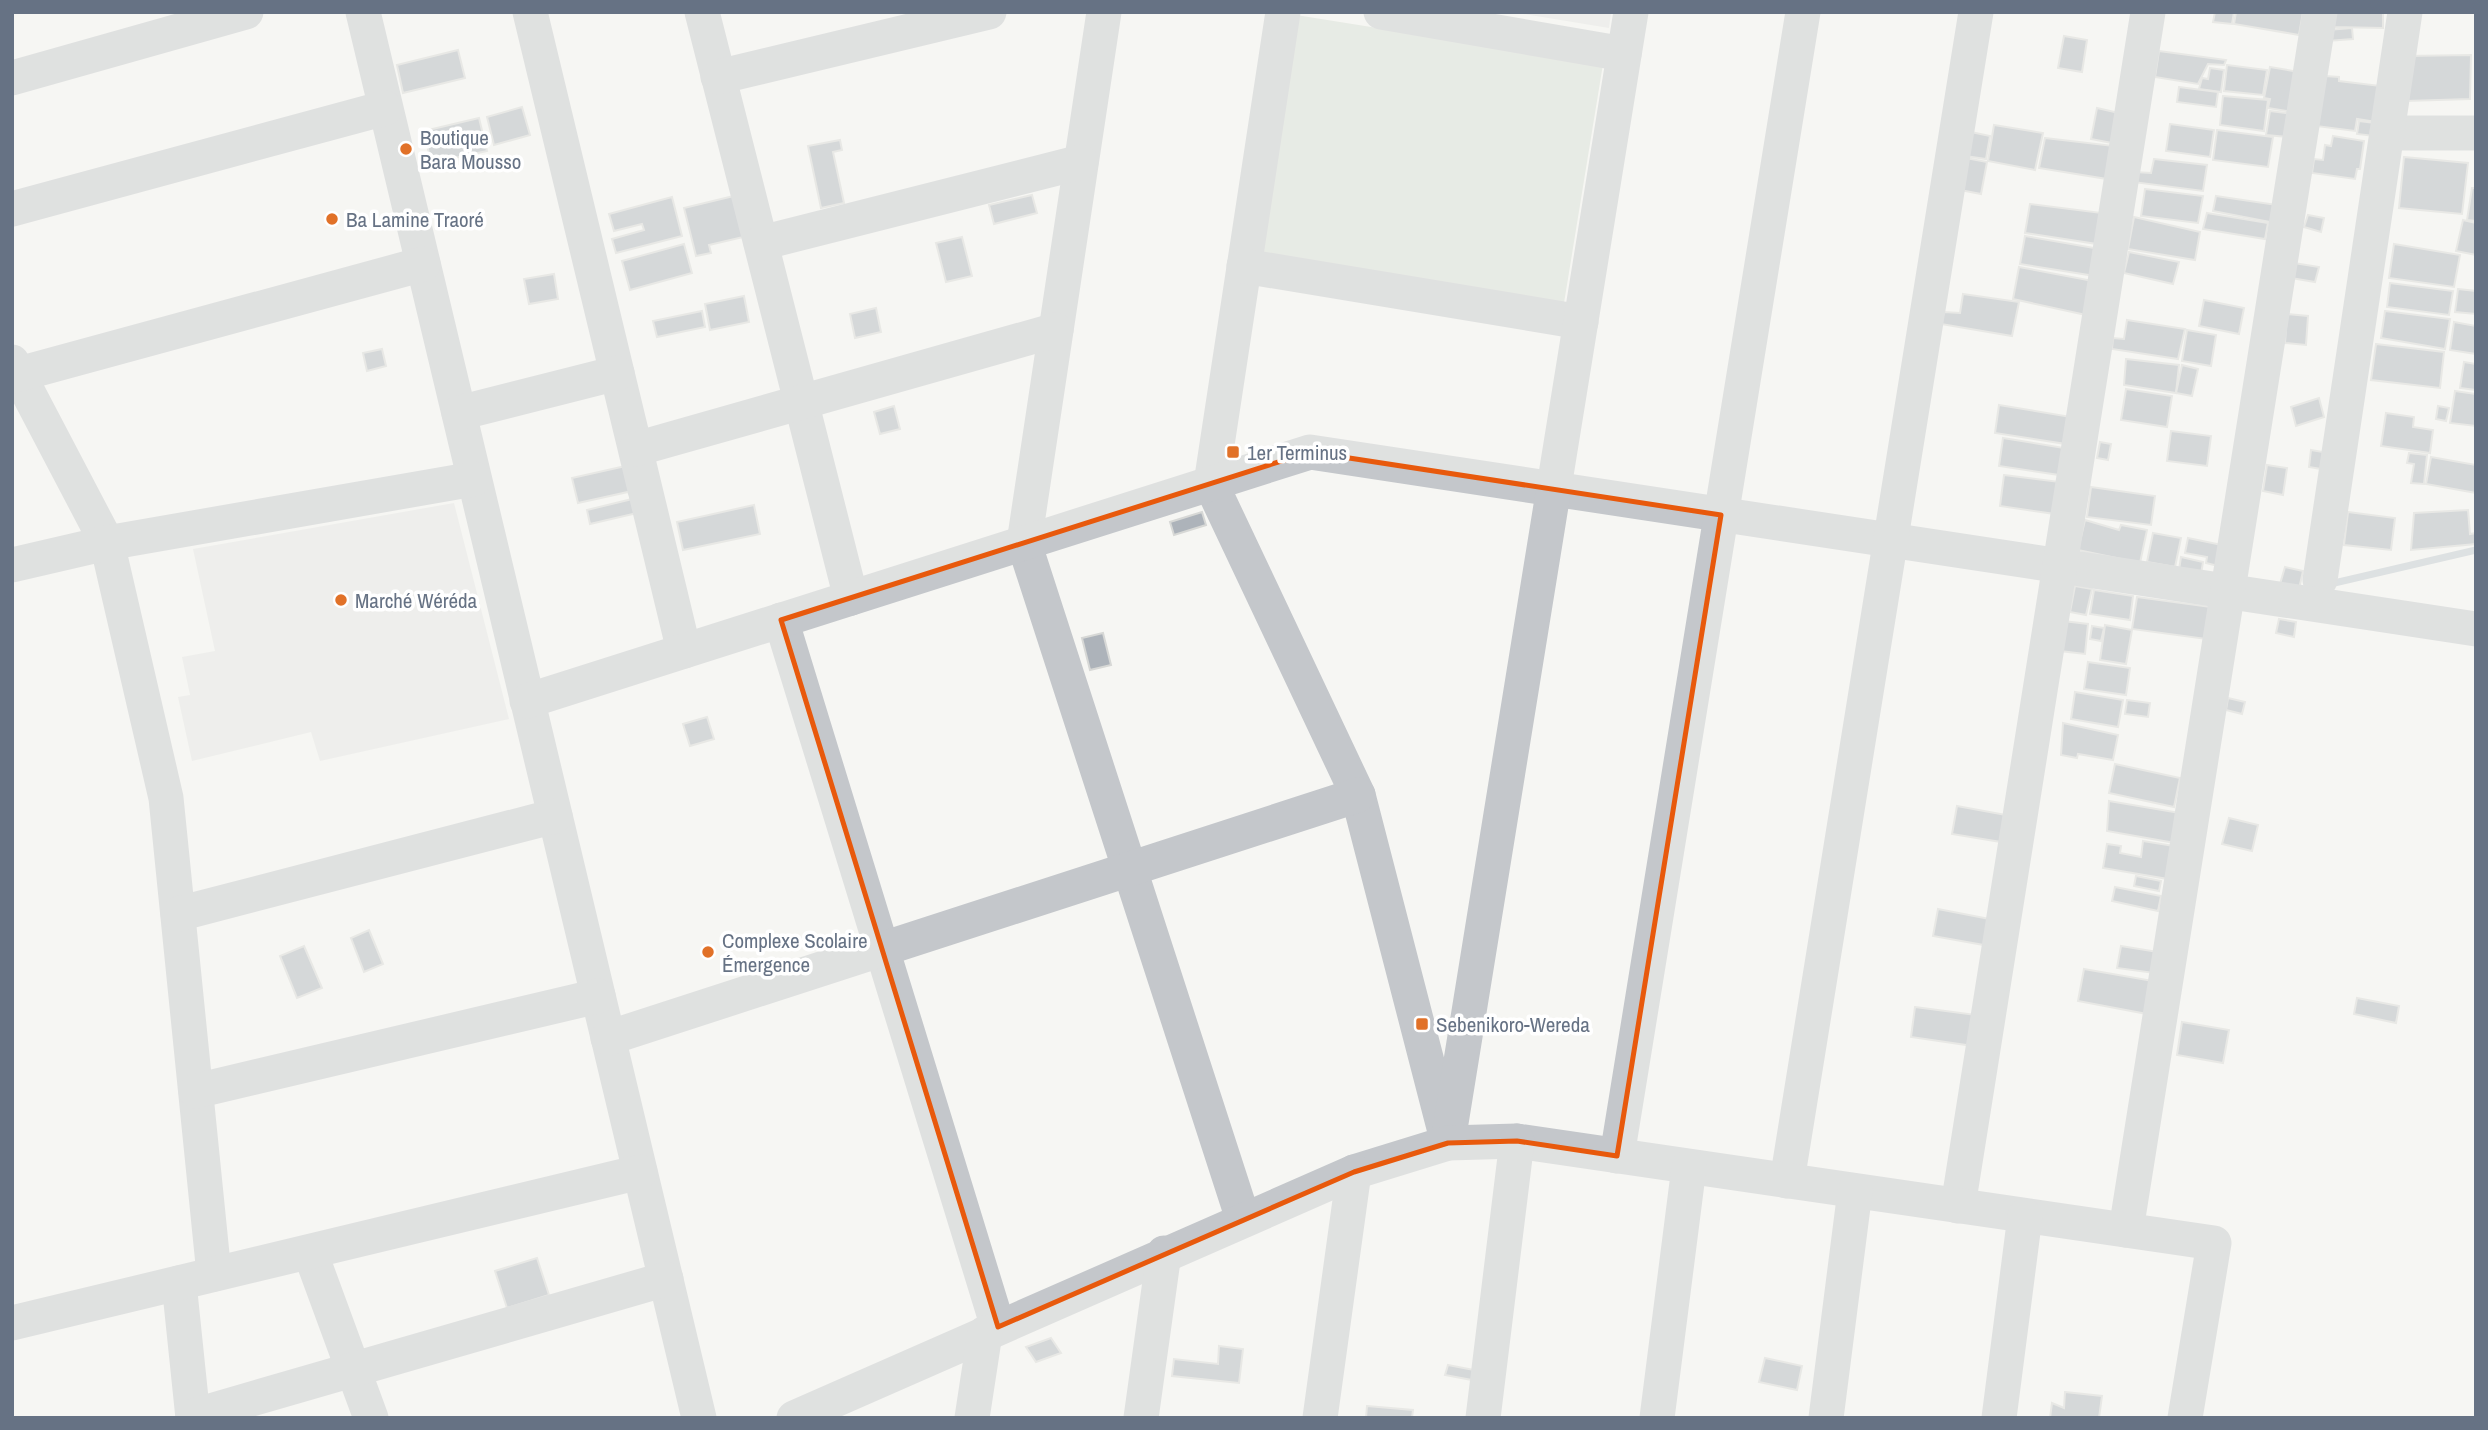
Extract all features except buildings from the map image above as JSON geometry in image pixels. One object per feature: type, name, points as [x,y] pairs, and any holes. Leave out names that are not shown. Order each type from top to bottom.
[{"type":"street","points":[[12,78],[177,21],[246,12]]},
{"type":"street","points":[[363,12],[699,1418]]},
{"type":"street","points":[[530,12],[684,651]]},
{"type":"street","points":[[702,12],[851,598]]},
{"type":"street","points":[[718,76],[989,12]]},
{"type":"street","points":[[1104,12],[1024,543],[1243,1219]]},
{"type":"street","points":[[1283,12],[1212,484],[1358,795],[1448,1143]]},
{"type":"street","points":[[1381,12],[1624,54]]},
{"type":"street","points":[[1448,1143],[1631,12]]},
{"type":"street","points":[[1617,1156],[1803,12]]},
{"type":"street","points":[[1787,1181],[1976,12]]},
{"type":"street","points":[[1958,1206],[2148,12]]},
{"type":"street","points":[[2126,1230],[2320,12]]},
{"type":"street","points":[[2320,580],[2404,12]]},
{"type":"street","points":[[12,209],[385,108]]},
{"type":"street","points":[[2387,133],[2476,133]]},
{"type":"street","points":[[761,243],[1081,162]]},
{"type":"street","points":[[214,1274],[166,798],[107,543],[14,371],[423,264]]},
{"type":"street","points":[[1244,266],[1581,322]]},
{"type":"street","points":[[636,449],[1056,331]]},
{"type":"street","points":[[459,413],[617,373]]},
{"type":"street","points":[[527,701],[1310,452],[2476,629]]},
{"type":"street","points":[[12,565],[107,543],[474,479]]},
{"type":"street","points":[[781,620],[882,950],[992,1330],[972,1418]]},
{"type":"street","points":[[608,1038],[1358,795]]},
{"type":"street","points":[[178,914],[555,816]]},
{"type":"street","points":[[196,1091],[598,996]]},
{"type":"street","points":[[1483,1418],[1517,1141]]},
{"type":"street","points":[[794,1418],[1354,1172],[1448,1143],[1517,1141],[2214,1243],[2185,1418]]},
{"type":"street","points":[[1657,1418],[1689,1167]]},
{"type":"street","points":[[12,1323],[640,1172]]},
{"type":"street","points":[[1320,1418],[1354,1172]]},
{"type":"street","points":[[1826,1418],[1855,1191]]},
{"type":"street","points":[[1999,1418],[2025,1216]]},
{"type":"street","points":[[310,1251],[371,1418]]},
{"type":"street","points":[[1141,1418],[1164,1254]]},
{"type":"street","points":[[178,1283],[193,1417],[352,1368],[666,1279]]},
{"type":"highlighted area","points":[[1310,452],[1721,515],[1617,1156],[1517,1141],[1448,1143],[1354,1172],[998,1327],[781,620]]},
{"type":"shaded area","points":[[1511,12],[1611,12],[1609,28]]},
{"type":"shaded area","points":[[1296,15],[1603,64],[1564,303],[1257,254]]},
{"type":"shaded area","name":"Marché Wéréda","points":[[454,503],[509,719],[320,761],[311,732],[192,761],[178,697],[190,695],[182,657],[215,651],[193,549]]},
{"type":"waterway","points":[[2330,584],[2476,550]]},
{"type":"place","name":"Boutique Bara Mousso","points":[[406,149]]},
{"type":"place","name":"Ba Lamine Traoré","points":[[332,219]]},
{"type":"place","name":"1er Terminus","points":[[1233,452]]},
{"type":"place","name":"Marché Wéréda","points":[[341,600]]},
{"type":"place","name":"Complexe Scolaire Émergence","points":[[708,952]]},
{"type":"place","name":"Sebenikoro-Wereda","points":[[1422,1024]]}]
